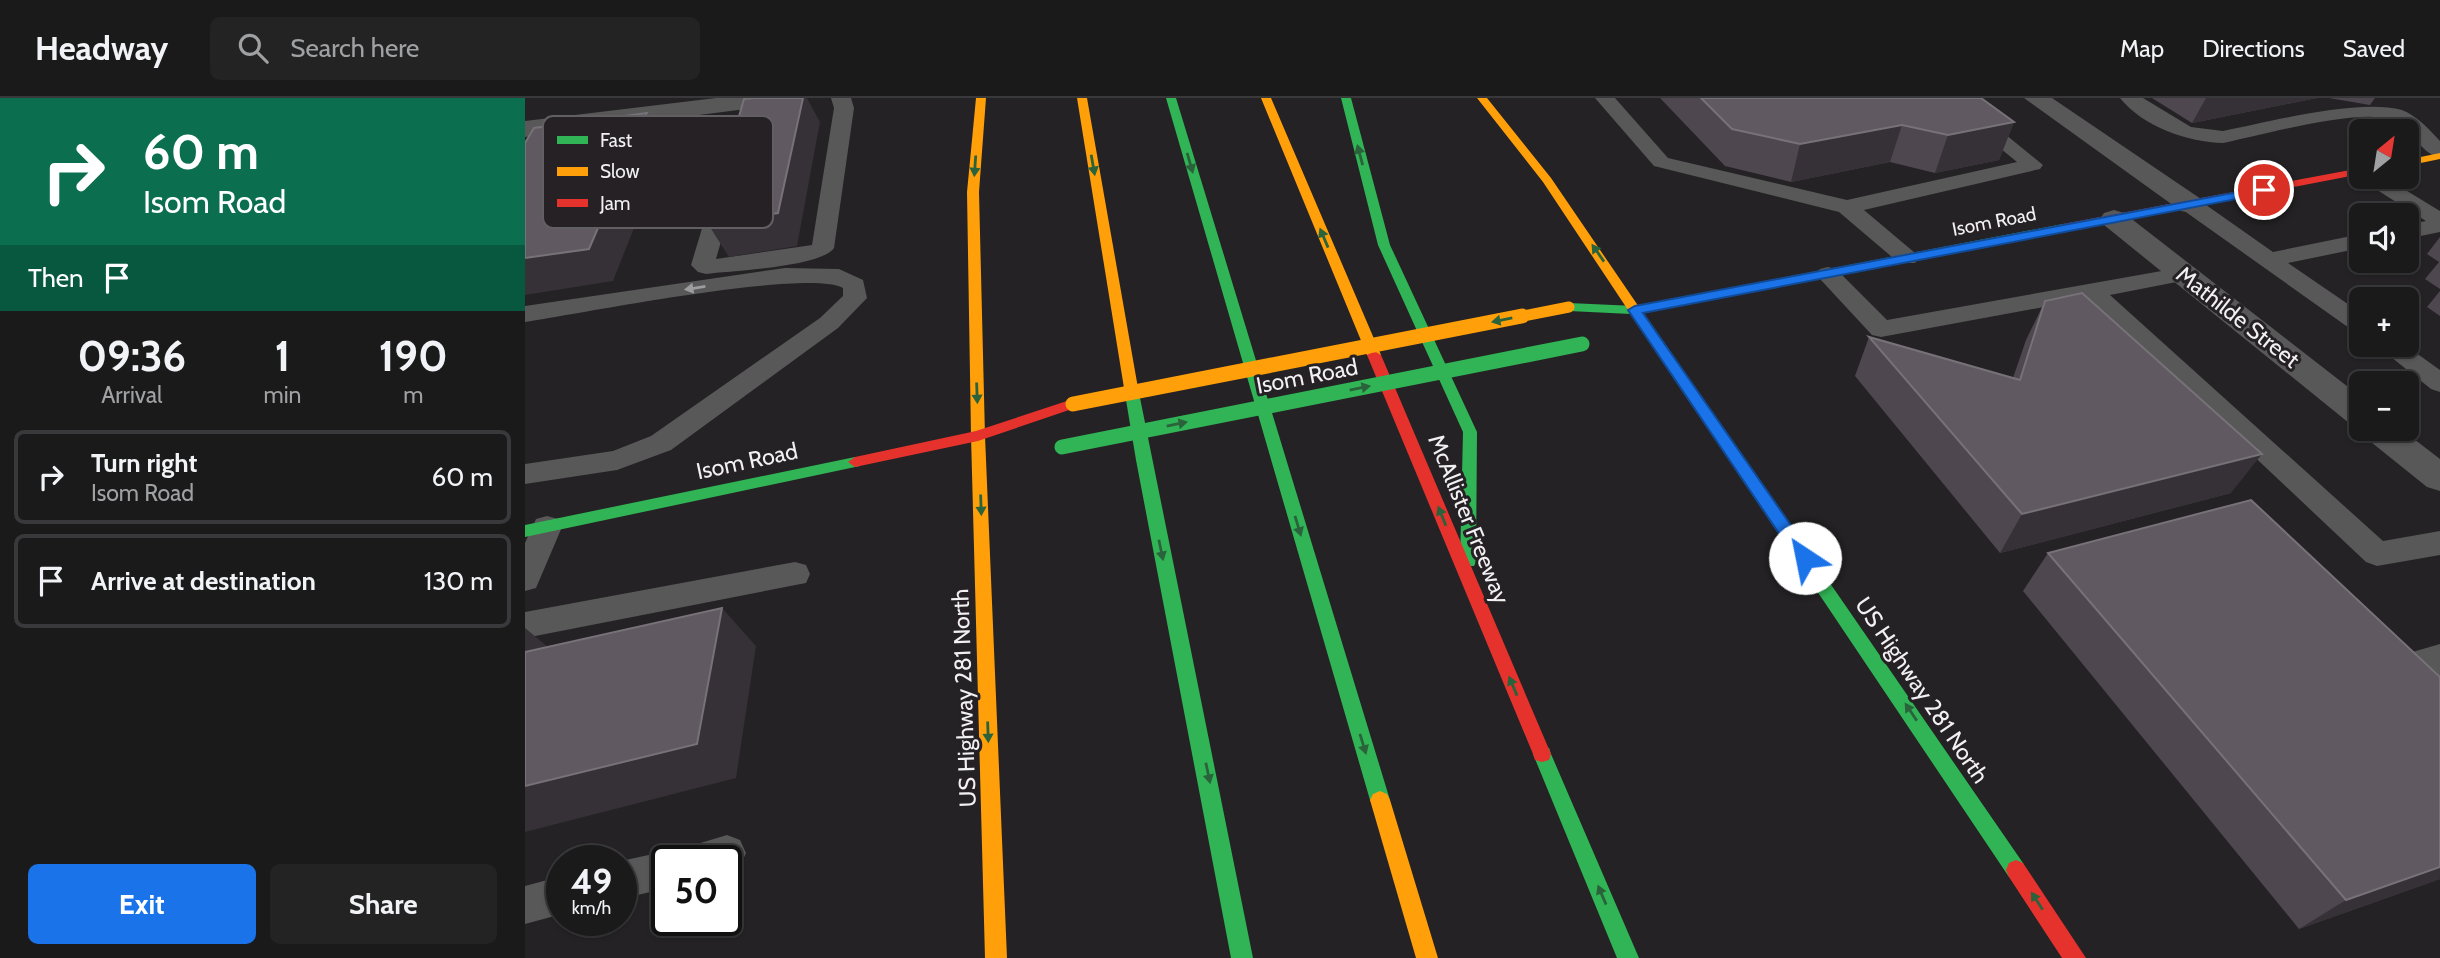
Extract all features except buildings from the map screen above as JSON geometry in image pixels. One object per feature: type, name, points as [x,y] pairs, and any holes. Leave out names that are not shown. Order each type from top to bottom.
[{"type":"main road","name":"US Highway 281 North","points":[[981,98],[973,191],[978,436],[996,958]]},
{"type":"main road","points":[[1082,98],[1147,484],[1213,795],[1242,958]]},
{"type":"main road","points":[[1171,98],[1427,958]]},
{"type":"main road","name":"McAllister Freeway","points":[[1266,98],[1629,958]]},
{"type":"main road","points":[[1346,98],[1384,245],[1402,290],[1470,432],[1468,579]]},
{"type":"main road","name":"US Highway 281 North","points":[[1482,98],[1547,180],[1959,783],[2075,958]]},
{"type":"main road","points":[[2419,160],[2440,154]]},
{"type":"main road","name":"Isom Road","points":[[536,529],[978,436],[1073,404],[1569,307],[1635,310],[2349,174]]},
{"type":"main road","name":"Isom Road","points":[[1614,324],[1635,310]]},
{"type":"main road","name":"Isom Road","points":[[1056,446],[1588,341]]},
{"type":"main road","name":"Isom Road","points":[[978,436],[1014,441]]},
{"type":"street","points":[[608,116],[691,103],[777,98]]},
{"type":"street","points":[[2036,98],[2191,205]]},
{"type":"street","points":[[525,129],[543,126]]},
{"type":"street","name":"Mathilde Street","points":[[2114,219],[2349,405]]},
{"type":"street","points":[[2393,441],[2440,478]]},
{"type":"lane","points":[[714,228],[703,265],[706,267],[813,253],[823,247],[844,108],[841,98]]},
{"type":"lane","points":[[1605,98],[1661,162],[1846,207],[1907,258]]},
{"type":"lane","points":[[1846,207],[2033,165],[1949,98]]},
{"type":"lane","points":[[2130,98],[2180,131],[2200,137],[2223,137],[2353,113],[2394,114]]},
{"type":"lane","points":[[2369,98],[2417,130],[2440,154]]},
{"type":"lane","points":[[747,116],[751,101]]},
{"type":"lane","points":[[2388,189],[2440,223]]},
{"type":"lane","points":[[2191,205],[2349,317]]},
{"type":"lane","points":[[2419,229],[2440,223]]},
{"type":"lane","points":[[2267,260],[2349,243]]},
{"type":"lane","points":[[525,314],[762,278],[817,274],[839,276],[855,285],[855,298],[829,323],[661,443],[617,460],[525,474]]},
{"type":"lane","points":[[1828,274],[1881,329],[2183,274]]},
{"type":"lane","points":[[2092,291],[2377,554],[2440,543]]},
{"type":"lane","points":[[2404,357],[2440,383]]},
{"type":"lane","points":[[525,579],[536,529]]},
{"type":"lane","points":[[525,625],[795,574]]},
{"type":"lane","points":[[2440,658],[2414,665],[2440,690]]},
{"type":"lane","points":[[525,905],[546,899]]},
{"type":"traffic: fast","points":[[1171,98],[1380,800]]},
{"type":"traffic: fast","points":[[1346,98],[1384,245],[1470,432],[1468,562]]},
{"type":"traffic: fast","points":[[1569,307],[1635,310],[2063,228]]},
{"type":"traffic: fast","points":[[1635,310],[2016,870]]},
{"type":"traffic: fast","points":[[1062,447],[1582,344]]},
{"type":"traffic: fast","points":[[1131,388],[1242,958]]},
{"type":"traffic: fast","points":[[525,531],[855,462]]},
{"type":"traffic: fast","points":[[1542,754],[1628,958]]},
{"type":"traffic: slow","points":[[978,436],[973,192],[981,98]]},
{"type":"traffic: slow","points":[[1082,98],[1131,388]]},
{"type":"traffic: slow","points":[[1266,98],[1374,355]]},
{"type":"traffic: slow","points":[[1482,98],[1547,180],[1635,310]]},
{"type":"traffic: slow","points":[[2419,160],[2440,156]]},
{"type":"traffic: slow","points":[[1073,404],[1569,307]]},
{"type":"traffic: slow","points":[[978,436],[996,958]]},
{"type":"traffic: slow","points":[[1380,800],[1427,958]]},
{"type":"traffic: jam","points":[[2063,228],[2349,173]]},
{"type":"traffic: jam","points":[[1374,355],[1542,754]]},
{"type":"traffic: jam","points":[[855,462],[978,436],[1073,404]]},
{"type":"traffic: jam","points":[[2016,870],[2075,958]]},
{"type":"route","points":[[1805,558],[1635,310],[2264,190]]}]
